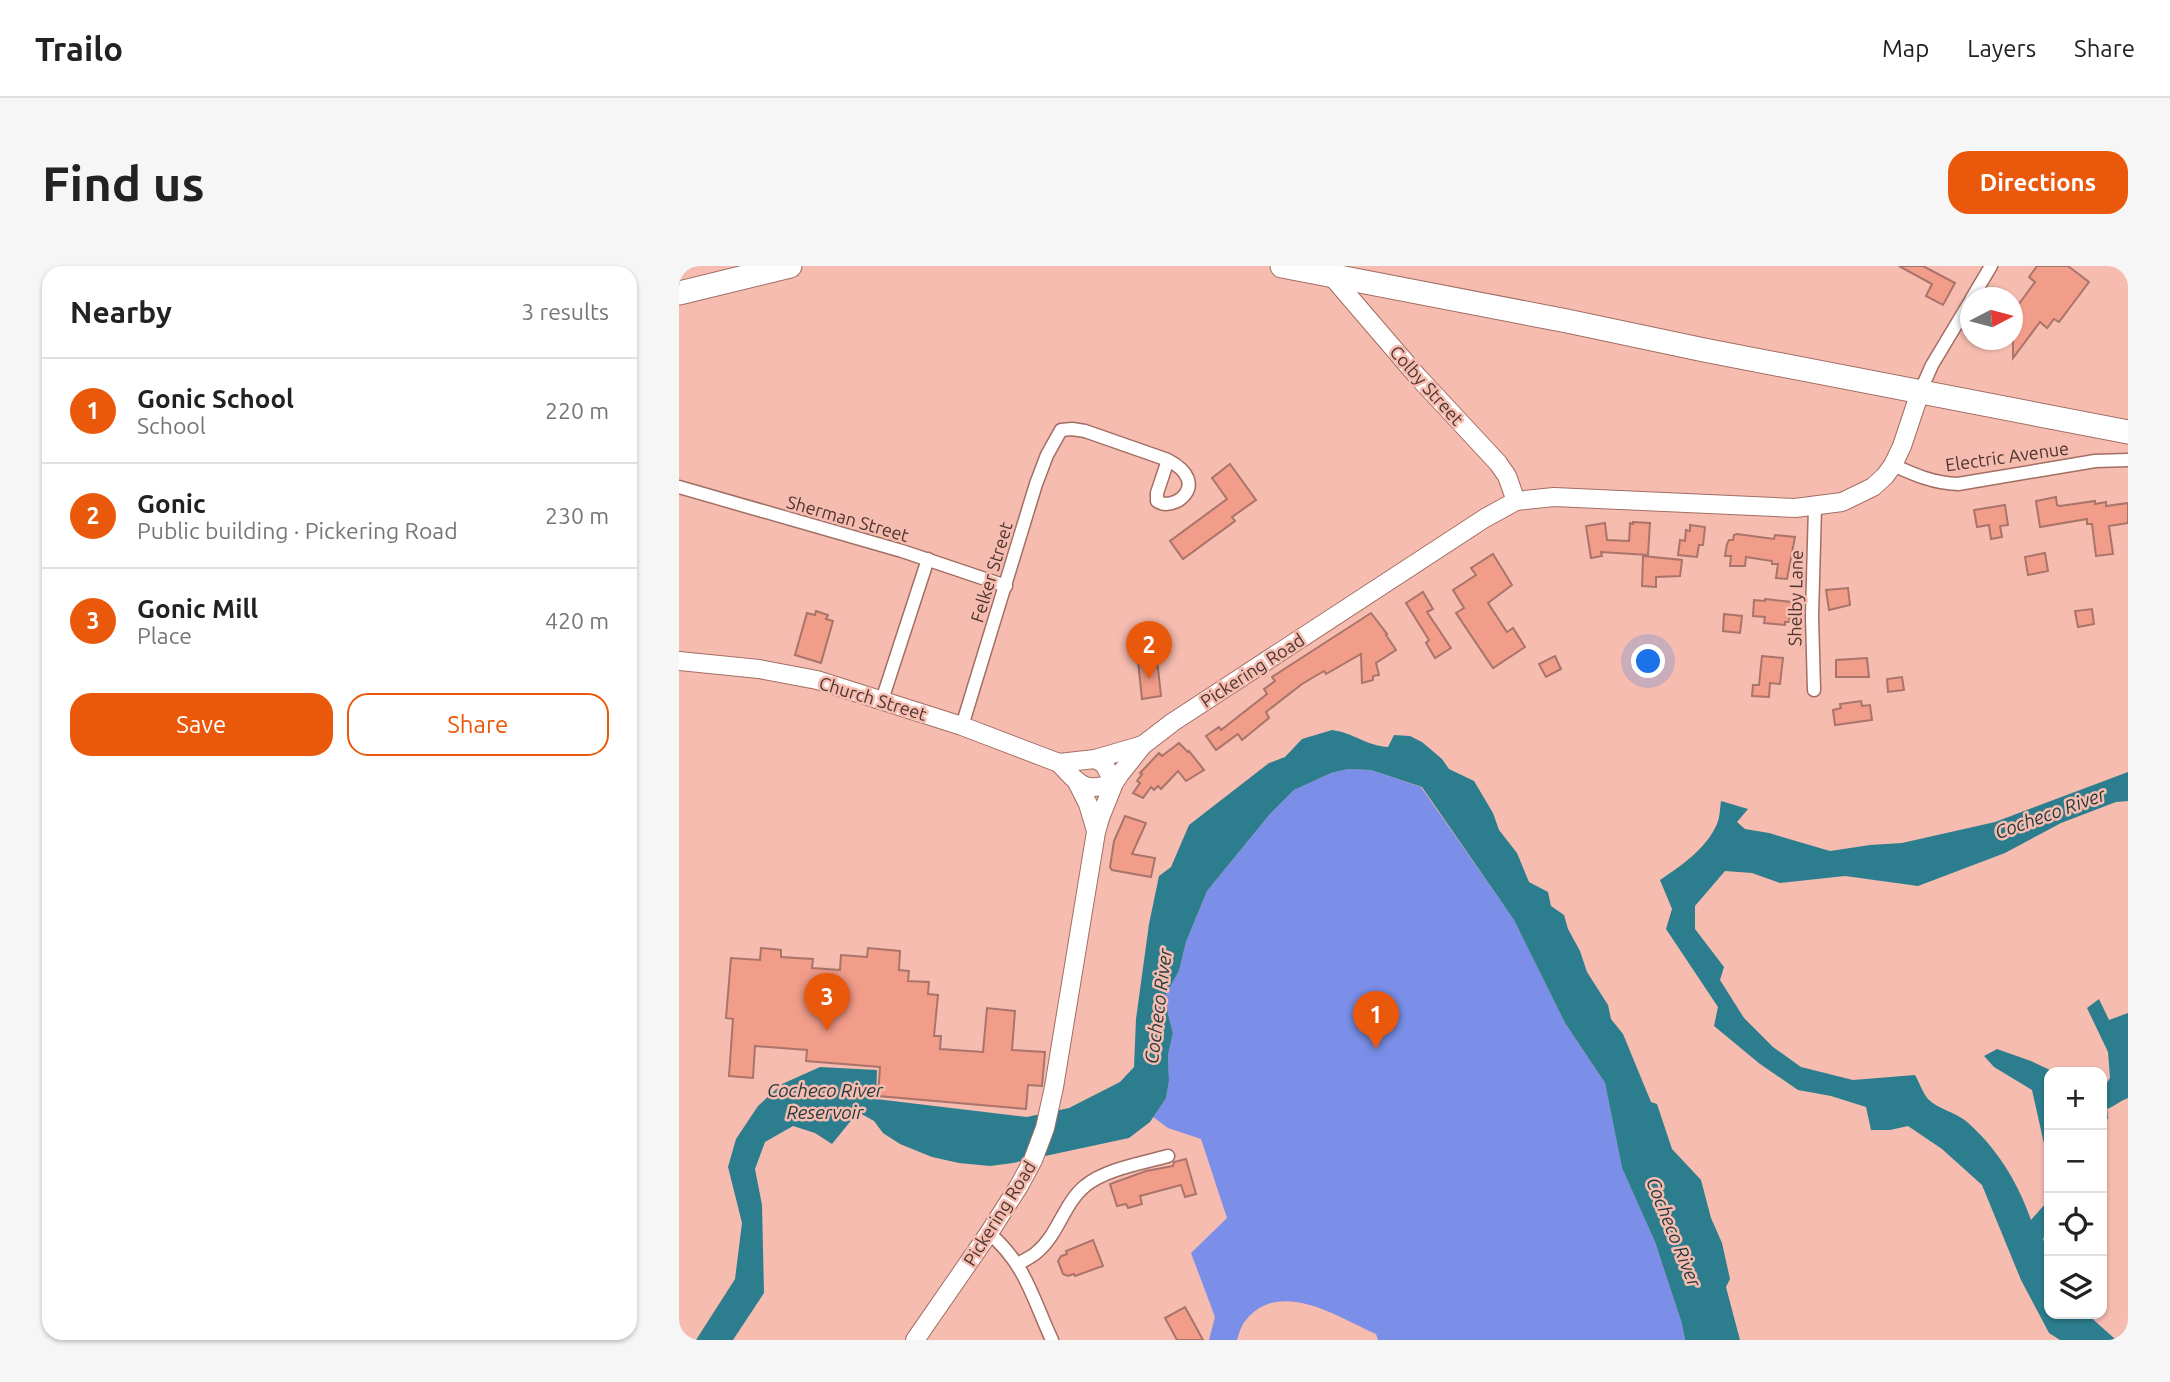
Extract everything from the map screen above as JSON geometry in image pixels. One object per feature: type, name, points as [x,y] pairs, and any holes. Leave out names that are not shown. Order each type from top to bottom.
[{"type":"highway","points":[[679,293],[790,266]]},
{"type":"highway","points":[[1282,266],[1327,270],[1920,393],[2128,432]]},
{"type":"main road","name":"Colby Street","points":[[1327,270],[1418,377],[1498,463],[1507,476],[1516,501]]},
{"type":"main road","name":"Pickering Road","points":[[915,1340],[989,1233],[1027,1172],[1039,1145],[1050,1106],[1096,832],[1114,783],[1143,744],[1485,517],[1516,501],[1554,496],[1764,508],[1815,507],[1857,496],[1879,482],[1893,465],[1920,393]]},
{"type":"main road","name":"Church Street","points":[[679,661],[727,664],[779,672],[817,680],[883,700],[962,726],[1059,763],[1077,782]]},
{"type":"main road","name":"Church Street","points":[[1059,763],[1095,758],[1143,744]]},
{"type":"main road","points":[[1077,782],[1095,789],[1114,783],[1104,764],[1095,758]]},
{"type":"main road","points":[[1077,782],[1088,804],[1096,832]]},
{"type":"street","points":[[1978,287],[1991,266]]},
{"type":"street","points":[[1920,393],[1932,365],[1960,318]]},
{"type":"street","name":"Felker Street","points":[[962,726],[1036,484],[1047,455],[1061,430],[1085,431],[1168,460]]},
{"type":"street","name":"Electric Avenue","points":[[1893,465],[1941,484],[1958,484],[2095,461],[2128,460]]},
{"type":"street","name":"Sherman Street","points":[[679,487],[928,559],[1006,586]]},
{"type":"street","name":"Shelby Lane","points":[[1814,690],[1812,638],[1815,507]]},
{"type":"street","points":[[883,700],[928,559]]},
{"type":"street","points":[[1018,1264],[1037,1253],[1045,1244],[1084,1186],[1109,1174],[1168,1156]]},
{"type":"street","points":[[989,1233],[1005,1247],[1018,1264],[1052,1340]]},
{"type":"shaded area","points":[[1348,769],[1371,770],[1421,787],[1514,920],[1565,1023],[1605,1083],[1622,1168],[1655,1242],[1685,1340],[1378,1340],[1376,1334],[1327,1311],[1292,1301],[1275,1302],[1260,1308],[1244,1322],[1237,1340],[1209,1340],[1215,1317],[1191,1253],[1227,1218],[1201,1139],[1168,1128],[1153,1117],[1166,1098],[1169,1081],[1168,1055],[1173,1033],[1166,994],[1179,971],[1186,942],[1207,891],[1270,814],[1294,790],[1331,773]]},
{"type":"water","points":[[1332,730],[1388,747],[1394,735],[1410,736],[1422,742],[1442,759],[1449,769],[1474,781],[1493,813],[1499,830],[1517,853],[1529,882],[1548,892],[1551,906],[1564,915],[1587,972],[1608,1005],[1611,1019],[1623,1034],[1651,1102],[1657,1104],[1672,1149],[1701,1180],[1711,1218],[1722,1243],[1730,1279],[1726,1287],[1740,1340],[1685,1340],[1655,1242],[1622,1168],[1605,1083],[1565,1023],[1514,920],[1422,787],[1371,770],[1348,769],[1331,773],[1294,790],[1270,814],[1207,891],[1186,942],[1179,971],[1166,994],[1173,1033],[1168,1055],[1169,1081],[1166,1098],[1150,1122],[1129,1138],[990,1166],[932,1157],[900,1144],[883,1133],[874,1121],[858,1112],[832,1144],[815,1133],[793,1126],[765,1142],[755,1169],[762,1205],[764,1293],[733,1340],[696,1340],[735,1279],[742,1223],[728,1167],[736,1139],[758,1106],[782,1084],[820,1067],[877,1070],[876,1099],[1027,1117],[1069,1108],[1120,1082],[1134,1067],[1136,1019],[1149,924],[1159,876],[1171,867],[1189,825],[1269,763],[1285,757],[1302,739]]},
{"type":"water","name":"Cocheco River","points":[[2128,772],[2128,801],[2116,802],[2061,823],[2005,853],[1918,886],[1845,876],[1780,883],[1752,873],[1725,871],[1695,906],[1695,929],[1724,967],[1720,980],[1744,1018],[1773,1047],[1801,1067],[1853,1080],[1915,1075],[1928,1099],[1957,1115],[1977,1131],[2013,1179],[2031,1220],[2044,1205],[2044,1319],[2093,1319],[2115,1339],[2123,1339],[2128,1335],[2128,1340],[2060,1340],[2049,1333],[2021,1280],[1982,1185],[1942,1149],[1908,1126],[1871,1130],[1866,1107],[1831,1096],[1798,1090],[1760,1064],[1714,1026],[1718,1007],[1666,929],[1672,909],[1660,880],[1685,862],[1707,841],[1718,821],[1721,801],[1748,809],[1737,822],[1745,829],[1769,833],[1830,851],[1902,843],[1995,822]]},
{"type":"water","points":[[2099,999],[2109,1020],[2128,1013],[2128,1098],[2107,1109],[2107,1082],[2110,1078],[2108,1052],[2087,1008]]},
{"type":"water","points":[[1997,1049],[2044,1067],[2044,1144],[2032,1090],[1994,1067],[1984,1056]]},
{"type":"building","points":[[1899,266],[1923,266],[1955,283],[1943,305],[1926,296],[1932,284]]},
{"type":"building","points":[[2037,266],[2068,266],[2089,282],[2059,322],[2054,319],[2047,328],[2040,322],[2023,345],[2023,298],[2035,282],[2029,277]]},
{"type":"building","points":[[1230,464],[1256,500],[1232,517],[1235,521],[1183,559],[1170,541],[1227,499],[1212,478]]},
{"type":"building","points":[[2056,497],[2057,505],[2060,506],[2095,501],[2095,504],[2106,502],[2106,506],[2128,503],[2128,523],[2109,526],[2113,554],[2096,556],[2092,524],[2087,524],[2087,519],[2040,527],[2036,501]]},
{"type":"building","points":[[2005,505],[2008,525],[2000,526],[2002,537],[1991,539],[1989,525],[1977,527],[1974,510]]},
{"type":"building","points":[[1605,523],[1607,540],[1629,541],[1630,523],[1650,523],[1648,555],[1601,552],[1602,556],[1591,558],[1586,526]]},
{"type":"building","points":[[1690,525],[1705,527],[1703,545],[1699,545],[1697,557],[1678,555],[1680,540],[1685,541],[1686,530],[1690,531]]},
{"type":"building","points":[[1737,534],[1774,539],[1775,535],[1795,537],[1787,579],[1776,578],[1778,564],[1772,564],[1772,561],[1746,557],[1745,566],[1730,566],[1731,556],[1725,556],[1727,544]]},
{"type":"building","points":[[2045,553],[2048,571],[2028,575],[2025,557]]},
{"type":"building","points":[[1493,554],[1512,585],[1488,603],[1507,632],[1513,628],[1525,647],[1493,668],[1456,613],[1464,608],[1453,590],[1476,575],[1471,568]]},
{"type":"building","points":[[1643,556],[1682,560],[1680,576],[1656,577],[1656,587],[1642,586]]},
{"type":"building","points":[[1848,588],[1850,605],[1829,610],[1826,590]]},
{"type":"building","points":[[1423,592],[1433,609],[1427,612],[1451,648],[1435,658],[1426,643],[1429,640],[1406,603]]},
{"type":"building","points":[[1754,600],[1792,602],[1789,622],[1785,622],[1785,625],[1764,623],[1765,617],[1753,616]]},
{"type":"building","points":[[2092,609],[2094,624],[2078,627],[2075,611]]},
{"type":"building","points":[[816,611],[828,615],[826,619],[833,621],[821,663],[795,655],[807,613],[815,615]]},
{"type":"building","points":[[1371,613],[1396,650],[1376,663],[1379,675],[1362,683],[1361,654],[1326,674],[1324,671],[1266,712],[1269,718],[1242,740],[1238,734],[1216,750],[1206,736],[1219,727],[1221,730],[1267,694],[1264,689],[1275,681],[1272,677]]},
{"type":"building","points":[[1724,614],[1742,616],[1740,633],[1723,631]]},
{"type":"building","points":[[1555,656],[1561,669],[1546,677],[1539,664]]},
{"type":"building","points":[[1762,656],[1783,658],[1780,684],[1770,683],[1769,697],[1752,696],[1753,685],[1759,685]]},
{"type":"building","points":[[1867,658],[1869,677],[1836,677],[1836,660]]},
{"type":"building","points":[[1157,659],[1161,696],[1142,699],[1138,661]]},
{"type":"building","points":[[1902,677],[1904,690],[1888,692],[1887,679]]},
{"type":"building","points":[[1861,701],[1862,706],[1870,705],[1872,720],[1835,725],[1833,710],[1841,708],[1840,704]]},
{"type":"building","points":[[1179,743],[1204,770],[1186,781],[1178,771],[1161,789],[1158,786],[1154,790],[1151,787],[1143,798],[1133,793],[1140,783],[1137,781],[1142,774],[1140,773],[1159,753],[1162,756]]},
{"type":"building","points":[[1125,816],[1146,823],[1132,854],[1155,858],[1151,877],[1112,870],[1110,867],[1114,841]]},
{"type":"building","points":[[761,948],[781,950],[781,957],[813,959],[812,968],[840,970],[841,955],[867,957],[868,948],[900,951],[899,970],[909,971],[908,981],[929,982],[928,994],[938,995],[934,1036],[941,1036],[940,1049],[983,1052],[987,1008],[1015,1011],[1012,1050],[1045,1052],[1042,1086],[1028,1085],[1026,1109],[878,1096],[880,1067],[806,1061],[807,1050],[755,1046],[753,1078],[729,1076],[733,1019],[726,1018],[731,958],[760,960]]},
{"type":"building","points":[[1186,1159],[1196,1194],[1185,1197],[1181,1185],[1140,1196],[1142,1204],[1128,1208],[1126,1204],[1117,1206],[1110,1184],[1146,1171],[1173,1166],[1174,1162]]},
{"type":"building","points":[[1093,1240],[1103,1266],[1075,1276],[1063,1274],[1058,1261],[1061,1256],[1067,1254],[1066,1251]]},
{"type":"building","points":[[1185,1307],[1203,1340],[1177,1340],[1165,1318]]},
{"type":"place","name":"Gonic","points":[[1149,679]]},
{"type":"place","name":"Gonic Mill","points":[[827,1031]]},
{"type":"place","name":"Gonic School","points":[[1376,1049]]},
{"type":"water label","name":"Cocheco River Reservoir","points":[[825,1101]]}]
